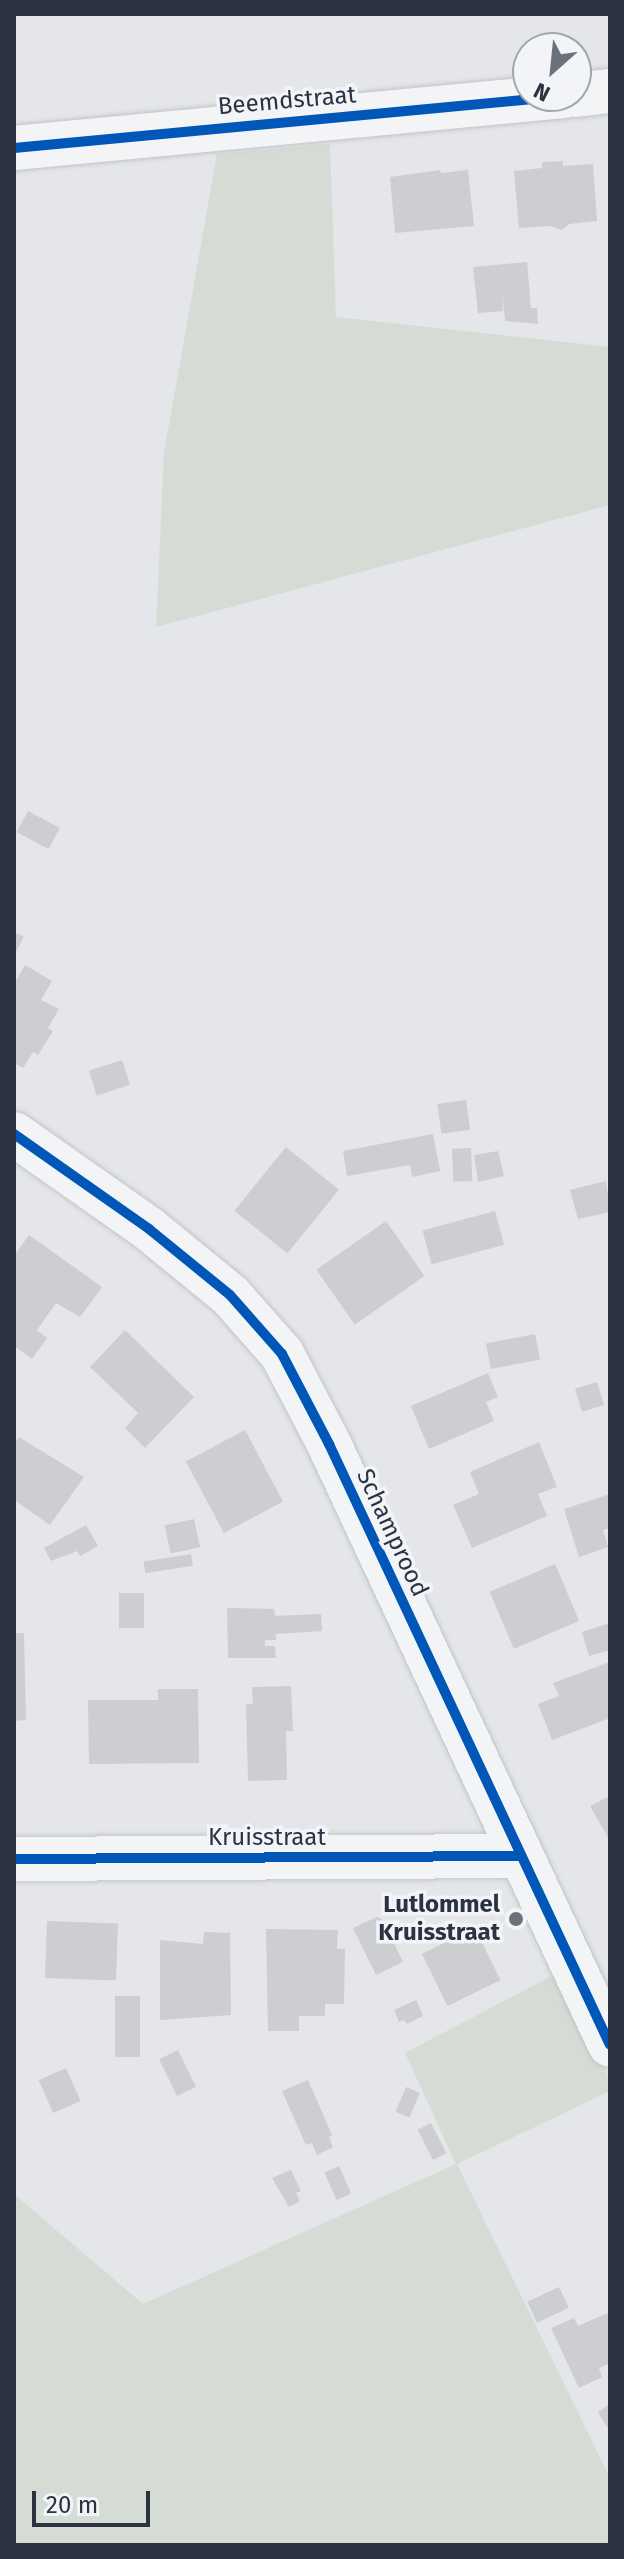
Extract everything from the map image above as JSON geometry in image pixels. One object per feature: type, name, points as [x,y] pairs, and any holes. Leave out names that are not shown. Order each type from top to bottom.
[{"type":"street","name":"Beemdstraat","points":[[14,148],[512,101]]},
{"type":"street","name":"Schamprood","points":[[14,1134],[172,1248],[230,1295],[282,1354],[329,1444],[610,2045]]},
{"type":"street","name":"Kruisstraat","points":[[14,1859],[520,1856]]},
{"type":"shaded area","points":[[330,144],[336,317],[610,347],[610,505],[156,627],[164,453],[217,154]]},
{"type":"shaded area","points":[[561,1971],[610,2080],[610,2091],[457,2164],[610,2478],[610,2545],[14,2545],[14,2194],[143,2304],[456,2164],[405,2053]]},
{"type":"building","points":[[563,161],[563,166],[593,164],[597,221],[569,224],[562,230],[549,226],[519,228],[514,171],[542,168],[542,162]]},
{"type":"building","points":[[440,170],[441,173],[468,170],[474,226],[395,233],[390,177]]},
{"type":"building","points":[[527,262],[531,308],[537,308],[538,324],[505,321],[502,290],[503,311],[478,313],[473,267]]},
{"type":"building","points":[[28,811],[60,828],[49,849],[17,832]]},
{"type":"building","points":[[14,932],[24,937],[14,955]]},
{"type":"building","points":[[25,965],[52,981],[41,1000],[59,1009],[48,1028],[53,1031],[38,1055],[33,1052],[23,1068],[14,1063],[14,984]]},
{"type":"building","points":[[122,1060],[130,1085],[97,1096],[89,1071]]},
{"type":"building","points":[[466,1100],[470,1130],[441,1134],[437,1104]]},
{"type":"building","points":[[433,1134],[440,1171],[412,1177],[410,1165],[347,1176],[343,1151]]},
{"type":"building","points":[[286,1147],[339,1190],[287,1254],[234,1211]]},
{"type":"building","points":[[471,1148],[472,1181],[453,1182],[452,1149]]},
{"type":"building","points":[[498,1151],[504,1176],[478,1182],[474,1155]]},
{"type":"building","points":[[606,1181],[610,1212],[578,1219],[570,1190]]},
{"type":"building","points":[[495,1211],[504,1245],[432,1264],[423,1230]]},
{"type":"building","points":[[386,1221],[424,1276],[355,1325],[316,1270]]},
{"type":"building","points":[[29,1235],[102,1287],[80,1317],[56,1303],[37,1330],[47,1338],[32,1359],[14,1346],[14,1256]]},
{"type":"building","points":[[125,1330],[194,1397],[145,1448],[125,1428],[138,1413],[90,1367]]},
{"type":"building","points":[[535,1334],[540,1360],[491,1369],[486,1344]]},
{"type":"building","points":[[488,1373],[498,1397],[486,1402],[494,1421],[429,1449],[411,1406]]},
{"type":"building","points":[[597,1382],[604,1405],[582,1412],[575,1389]]},
{"type":"building","points":[[245,1430],[283,1502],[224,1533],[186,1461]]},
{"type":"building","points":[[19,1437],[84,1477],[50,1525],[14,1500],[14,1444]]},
{"type":"building","points":[[539,1442],[557,1487],[538,1494],[547,1516],[472,1548],[453,1505],[479,1494],[470,1472]]},
{"type":"building","points":[[610,1494],[610,1528],[603,1530],[608,1547],[579,1557],[564,1509]]},
{"type":"building","points":[[194,1519],[200,1547],[171,1554],[165,1525]]},
{"type":"building","points":[[86,1525],[98,1546],[80,1556],[77,1551],[51,1561],[44,1548]]},
{"type":"building","points":[[191,1554],[193,1566],[145,1573],[144,1562]]},
{"type":"building","points":[[555,1564],[579,1621],[514,1649],[490,1592]]},
{"type":"building","points":[[119,1593],[144,1593],[144,1628],[119,1628]]},
{"type":"building","points":[[227,1608],[274,1609],[275,1616],[321,1614],[322,1631],[276,1634],[276,1640],[265,1640],[265,1646],[275,1646],[276,1658],[228,1658]]},
{"type":"building","points":[[610,1623],[610,1650],[589,1656],[582,1632]]},
{"type":"building","points":[[14,1633],[24,1633],[26,1720],[14,1721]]},
{"type":"building","points":[[610,1662],[610,1718],[552,1740],[538,1704],[559,1696],[553,1683]]},
{"type":"building","points":[[291,1686],[293,1731],[286,1731],[287,1780],[248,1781],[246,1704],[253,1704],[252,1687]]},
{"type":"building","points":[[158,1689],[198,1689],[199,1763],[89,1764],[88,1700],[158,1700]]},
{"type":"building","points":[[610,1796],[610,1841],[590,1806]]},
{"type":"building","points":[[377,1917],[383,1920],[403,1962],[376,1975],[353,1928]]},
{"type":"building","points":[[47,1921],[118,1923],[116,1980],[45,1978]]},
{"type":"building","points":[[475,1928],[500,1980],[447,2006],[422,1954]]},
{"type":"building","points":[[266,1929],[338,1930],[337,1949],[345,1949],[344,2004],[325,2004],[325,2016],[299,2016],[299,2031],[268,2031]]},
{"type":"building","points":[[204,1932],[230,1933],[231,2015],[160,2020],[160,1940],[203,1944]]},
{"type":"building","points":[[115,1996],[140,1996],[140,2057],[115,2057]]},
{"type":"building","points":[[416,2000],[423,2016],[407,2024],[404,2020],[399,2022],[394,2010]]},
{"type":"building","points":[[178,2050],[196,2087],[177,2096],[159,2059]]},
{"type":"building","points":[[66,2068],[81,2101],[53,2113],[39,2080]]},
{"type":"building","points":[[308,2080],[332,2135],[329,2137],[333,2147],[317,2155],[312,2143],[306,2145],[282,2091]]},
{"type":"building","points":[[406,2087],[420,2093],[409,2118],[395,2112]]},
{"type":"building","points":[[431,2123],[446,2153],[433,2160],[418,2130]]},
{"type":"building","points":[[339,2166],[351,2193],[337,2200],[324,2173]]},
{"type":"building","points":[[291,2170],[301,2191],[296,2193],[300,2201],[289,2207],[272,2178]]},
{"type":"building","points":[[559,2287],[569,2308],[537,2323],[527,2302]]},
{"type":"building","points":[[610,2312],[610,2363],[599,2368],[602,2377],[579,2388],[551,2328],[574,2318],[578,2326]]},
{"type":"building","points":[[610,2404],[610,2432],[598,2412]]},
{"type":"cycle path","points":[[14,148],[512,101]]},
{"type":"cycle path","points":[[14,1134],[149,1229],[230,1295],[282,1354],[329,1444],[610,2045]]},
{"type":"cycle path","points":[[14,1859],[520,1856]]},
{"type":"place","name":"Lutlommel Kruisstraat","points":[[516,1919]]}]
